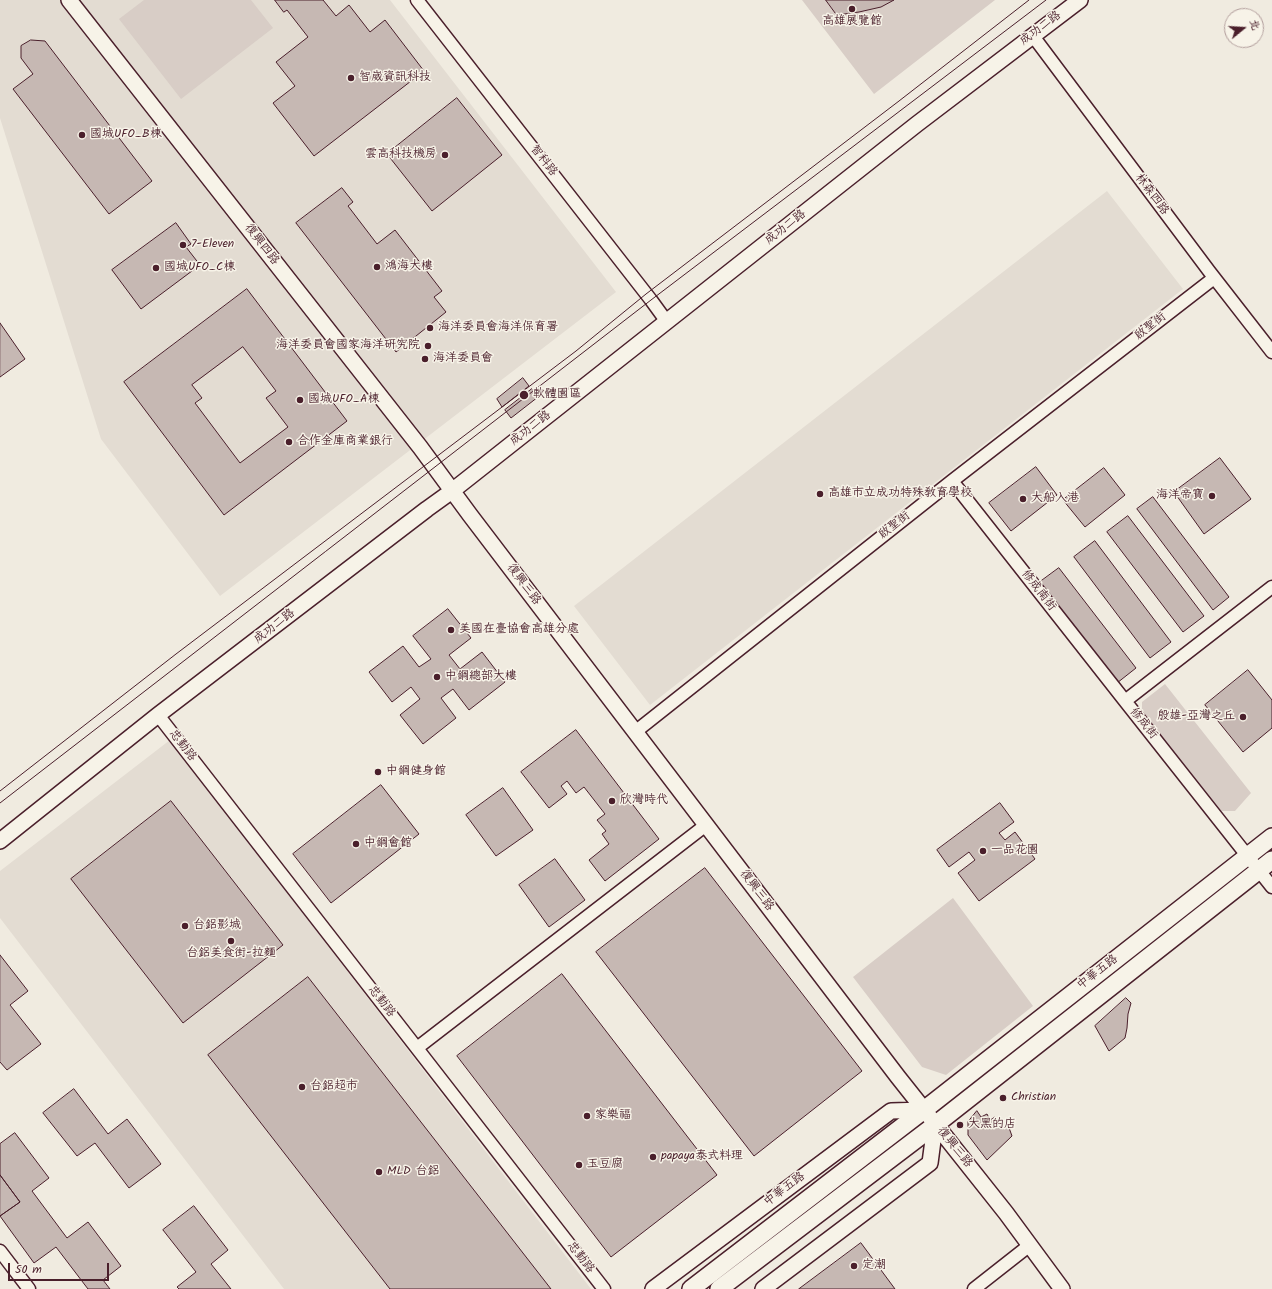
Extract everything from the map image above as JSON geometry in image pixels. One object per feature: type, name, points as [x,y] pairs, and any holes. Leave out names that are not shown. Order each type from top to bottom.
[{"type":"main road","name":"中華五路","points":[[690,1289],[924,1110],[1272,837]]},
{"type":"main road","name":"中華五路","points":[[719,1289],[935,1125],[1265,866]]},
{"type":"street","name":"復興四路","points":[[69,0],[418,444],[452,491]]},
{"type":"street","name":"智科路","points":[[417,0],[667,322]]},
{"type":"street","name":"成功二路","points":[[0,841],[158,716],[452,491],[917,124],[1080,0]]},
{"type":"street","name":"林森四路","points":[[1032,36],[1214,278],[1272,352]]},
{"type":"street","name":"啟聖街","points":[[635,732],[952,481],[1214,278]]},
{"type":"street","name":"修成南街","points":[[952,481],[1125,701]]},
{"type":"street","name":"復興三路","points":[[452,491],[935,1125],[1030,1245],[1062,1289]]},
{"type":"street","name":"修成街","points":[[1272,587],[1125,701],[1247,856],[1265,866],[1272,887]]},
{"type":"street","name":"忠勤路","points":[[158,716],[604,1289]]},
{"type":"street","points":[[417,1048],[706,825]]},
{"type":"street","name":"中華五路","points":[[653,1289],[891,1111],[924,1110]]},
{"type":"street","points":[[763,1289],[930,1162],[935,1125]]},
{"type":"street","points":[[974,1289],[1030,1245]]},
{"type":"street","points":[[0,1251],[29,1289]]},
{"type":"shaded area","points":[[0,0],[390,0],[616,292],[220,596],[101,439],[0,118]]},
{"type":"shaded area","points":[[144,0],[251,0],[273,28],[181,99],[119,19]]},
{"type":"shaded area","points":[[802,0],[995,0],[874,94]]},
{"type":"shaded area","name":"高雄市立成功特殊教育學校","points":[[1107,191],[1183,289],[650,705],[574,606]]},
{"type":"shaded area","points":[[1165,684],[1251,793],[1235,811],[1219,811],[1142,713],[1142,702]]},
{"type":"shaded area","points":[[170,740],[591,1289],[284,1289],[0,918],[0,871]]},
{"type":"shaded area","points":[[953,898],[1033,1006],[946,1075],[922,1067],[853,977]]},
{"type":"building","name":"智崴資訊科技","points":[[275,0],[323,0],[336,16],[349,5],[370,32],[385,20],[424,71],[314,156],[273,103],[295,86],[276,62],[308,37],[287,10],[284,12]]},
{"type":"building","name":"高雄展覽館","points":[[826,0],[894,0],[881,7],[837,15]]},
{"type":"building","name":"國城UFO_B棟","points":[[31,40],[45,41],[152,181],[109,214],[13,89],[33,74],[21,58],[21,46]]},
{"type":"building","name":"雲高科技機房","points":[[457,98],[502,155],[432,211],[387,154]]},
{"type":"building","name":"鴻海大樓","points":[[342,188],[353,202],[348,206],[377,244],[395,230],[442,291],[434,297],[446,312],[396,352],[296,223]]},
{"type":"building","name":"國城UFO_C棟","points":[[176,223],[191,244],[186,247],[200,265],[141,309],[112,270]]},
{"type":"building","name":"國城UFO_A棟","points":[[247,289],[347,421],[224,515],[124,382]],"holes":[[[243,347],[276,391],[266,398],[288,427],[240,463],[195,403],[202,398],[192,385]]]},
{"type":"building","points":[[0,323],[25,359],[0,377]]},
{"type":"building","name":"軟體園區","points":[[523,378],[529,386],[502,407],[497,399]]},
{"type":"building","name":"軟體園區","points":[[532,389],[538,397],[511,418],[505,410]]},
{"type":"building","name":"海洋帝寶","points":[[1220,458],[1251,499],[1204,534],[1174,492]]},
{"type":"building","name":"大船入港","points":[[1036,467],[1057,495],[1011,531],[989,503]]},
{"type":"building","name":"大船入港","points":[[1104,468],[1125,495],[1085,527],[1063,500]]},
{"type":"building","points":[[1153,497],[1229,597],[1213,610],[1137,509]]},
{"type":"building","points":[[1128,516],[1204,616],[1183,632],[1107,532]]},
{"type":"building","points":[[1095,541],[1171,642],[1150,658],[1074,557]]},
{"type":"building","points":[[1059,568],[1136,668],[1117,683],[1040,582]]},
{"type":"building","name":"中鋼總部大樓","points":[[448,609],[471,638],[449,655],[460,669],[482,652],[505,682],[469,710],[453,689],[441,698],[456,718],[423,744],[400,715],[420,699],[411,687],[392,702],[369,672],[403,646],[419,667],[431,659],[413,636]]},
{"type":"building","name":"殷雄-亞灣之丘","points":[[1248,670],[1272,700],[1272,728],[1243,752],[1205,705]]},
{"type":"building","name":"欣灣時代","points":[[576,730],[659,839],[605,881],[589,860],[609,844],[602,834],[606,831],[597,820],[605,814],[584,787],[576,793],[567,781],[561,786],[567,794],[549,808],[521,772]]},
{"type":"building","name":"中鋼會館","points":[[381,785],[419,834],[331,903],[293,854]]},
{"type":"building","points":[[503,788],[533,830],[496,856],[466,815]]},
{"type":"building","points":[[171,801],[283,945],[183,1023],[71,879]]},
{"type":"building","name":"一品花園","points":[[1000,803],[1014,822],[999,833],[1005,840],[1015,832],[1035,859],[979,901],[958,873],[975,860],[969,852],[949,867],[937,850]]},
{"type":"building","points":[[555,859],[585,900],[549,927],[519,885]]},
{"type":"building","points":[[705,868],[862,1071],[754,1156],[596,952]]},
{"type":"building","points":[[0,955],[28,991],[10,1005],[41,1044],[7,1070],[0,1062]]},
{"type":"building","name":"家樂福","points":[[562,974],[717,1175],[611,1257],[457,1056]]},
{"type":"building","name":"MLD 台鋁","points":[[308,977],[551,1289],[390,1289],[208,1055]]},
{"type":"building","points":[[1126,998],[1131,1003],[1125,1038],[1109,1051],[1095,1026]]},
{"type":"building","points":[[74,1089],[108,1134],[127,1119],[161,1164],[129,1188],[95,1143],[77,1156],[43,1113]]},
{"type":"building","points":[[977,1111],[981,1117],[987,1114],[990,1120],[995,1117],[1001,1129],[1008,1125],[1012,1136],[987,1160],[968,1135],[968,1122]]},
{"type":"building","points":[[15,1133],[49,1178],[32,1191],[67,1238],[88,1222],[121,1266],[103,1280],[110,1289],[88,1289],[56,1247],[34,1263],[0,1216],[20,1202],[0,1175],[0,1144]]},
{"type":"building","points":[[0,1175],[20,1202],[0,1216]]},
{"type":"building","points":[[194,1206],[228,1250],[211,1264],[231,1289],[179,1289],[177,1287],[196,1272],[163,1230]]},
{"type":"building","name":"定潮","points":[[861,1243],[895,1289],[799,1289]]},
{"type":"tram line","points":[[0,791],[176,654],[576,351],[646,294],[1029,0]]},
{"type":"tram line","points":[[0,803],[651,300],[1046,0]]},
{"type":"place","name":"高雄展覽館","points":[[852,9]]},
{"type":"place","name":"智崴資訊科技","points":[[351,78]]},
{"type":"place","name":"國城UFO_B棟","points":[[82,135]]},
{"type":"place","name":"雲高科技機房","points":[[445,155]]},
{"type":"place","name":"7-Eleven","points":[[183,245]]},
{"type":"place","name":"鴻海大樓","points":[[377,267]]},
{"type":"place","name":"國城UFO_C棟","points":[[156,268]]},
{"type":"place","name":"海洋委員會海洋保育署","points":[[430,328]]},
{"type":"place","name":"海洋委員會國家海洋研究院","points":[[428,346]]},
{"type":"place","name":"海洋委員會","points":[[425,359]]},
{"type":"place","name":"軟體園區","points":[[524,395]]},
{"type":"place","name":"國城UFO_A棟","points":[[300,400]]},
{"type":"place","name":"合作金庫商業銀行","points":[[289,442]]},
{"type":"place","name":"高雄市立成功特殊教育學校","points":[[820,494]]},
{"type":"place","name":"海洋帝寶","points":[[1212,496]]},
{"type":"place","name":"大船入港","points":[[1023,499]]},
{"type":"place","name":"美國在臺協會高雄分處","points":[[451,630]]},
{"type":"place","name":"中鋼總部大樓","points":[[437,677]]},
{"type":"place","name":"殷雄-亞灣之丘","points":[[1243,717]]},
{"type":"place","name":"中鋼健身館","points":[[378,772]]},
{"type":"place","name":"欣灣時代","points":[[612,801]]},
{"type":"place","name":"中鋼會館","points":[[356,844]]},
{"type":"place","name":"一品花園","points":[[983,851]]},
{"type":"place","name":"台鋁影城","points":[[185,926]]},
{"type":"place","name":"台鋁美食街-拉麵","points":[[231,941]]},
{"type":"place","name":"台鋁超市","points":[[302,1087]]},
{"type":"place","name":"Christian","points":[[1003,1098]]},
{"type":"place","name":"家樂福","points":[[587,1116]]},
{"type":"place","name":"大黑的店","points":[[960,1125]]},
{"type":"place","name":"papaya泰式料理","points":[[653,1157]]},
{"type":"place","name":"玉豆腐","points":[[579,1165]]},
{"type":"place","name":"MLD 台鋁","points":[[379,1172]]},
{"type":"place","name":"定潮","points":[[854,1266]]}]
